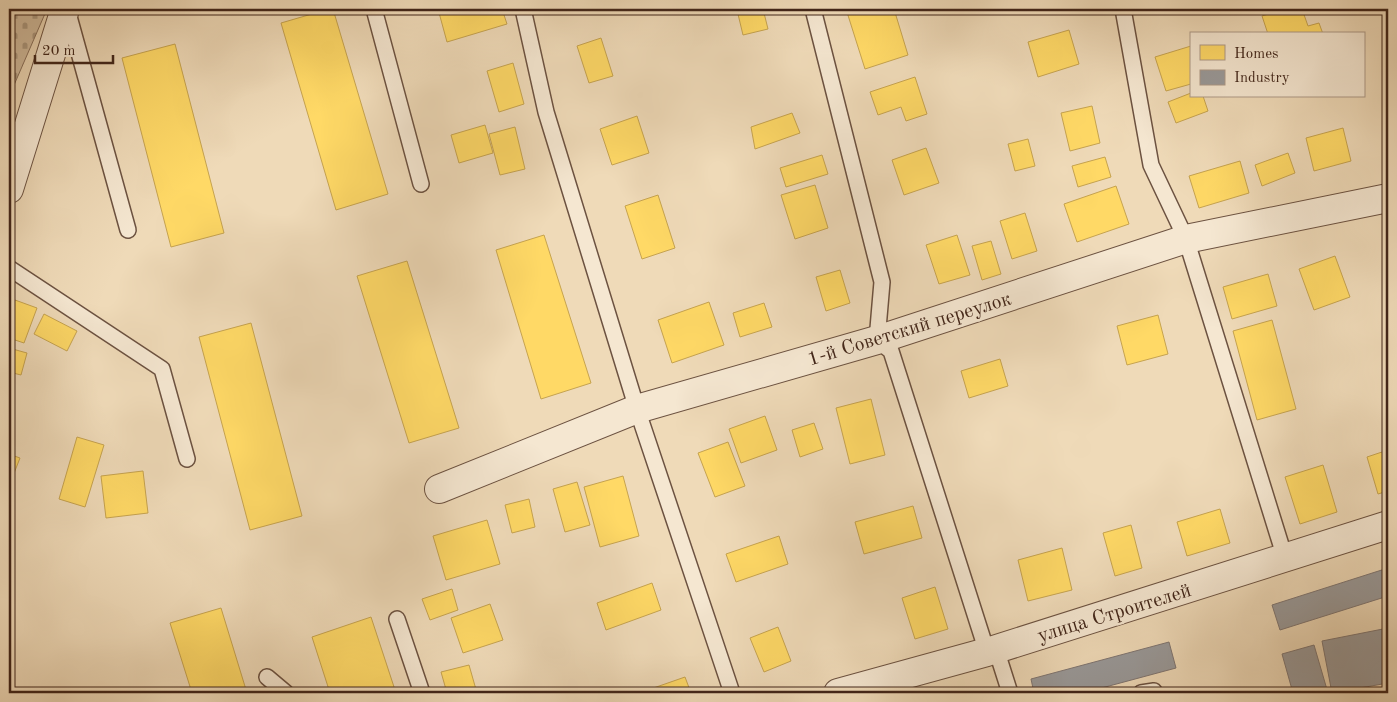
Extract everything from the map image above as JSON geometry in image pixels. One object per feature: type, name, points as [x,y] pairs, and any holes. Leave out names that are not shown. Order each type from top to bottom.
[{"type":"street","points":[[9,189],[66,9]]},
{"type":"street","name":"1-й Советский переулок","points":[[439,489],[637,409],[877,340],[1186,239],[1388,198]]},
{"type":"street","name":"улица Строителей","points":[[838,693],[992,650],[1388,525]]},
{"type":"lane","points":[[66,9],[128,230]]},
{"type":"lane","points":[[374,9],[421,184]]},
{"type":"lane","points":[[523,9],[546,112],[637,409],[732,693]]},
{"type":"lane","points":[[813,9],[882,282],[877,340],[891,351],[992,650],[1010,693]]},
{"type":"lane","points":[[1123,9],[1151,165],[1186,239],[1285,558]]},
{"type":"lane","points":[[9,268],[162,369],[187,459]]},
{"type":"lane","points":[[397,619],[422,693]]},
{"type":"lane","points":[[267,678],[286,693]]},
{"type":"green space","points":[[9,9],[47,9],[11,92],[9,91]]},
{"type":"building: Homes","points":[[333,9],[388,194],[336,210],[281,23]]},
{"type":"building: Homes","points":[[438,9],[476,9],[477,11],[502,9],[507,24],[447,42]]},
{"type":"building: Homes","points":[[724,9],[763,9],[768,29],[743,35],[737,10],[725,13]]},
{"type":"building: Homes","points":[[846,9],[894,9],[908,55],[865,69]]},
{"type":"building: Homes","points":[[1285,9],[1302,9],[1308,26],[1319,23],[1322,32],[1267,32],[1262,16]]},
{"type":"building: Homes","points":[[1069,30],[1079,64],[1038,77],[1028,42]]},
{"type":"building: Homes","points":[[601,38],[613,76],[589,83],[577,46]]},
{"type":"building: Homes","points":[[175,44],[224,233],[171,247],[122,58]]},
{"type":"building: Homes","points":[[1190,46],[1190,84],[1166,91],[1155,57]]},
{"type":"building: Homes","points":[[513,63],[524,104],[499,112],[487,71]]},
{"type":"building: Homes","points":[[915,77],[927,114],[906,121],[901,107],[878,115],[870,92]]},
{"type":"building: Homes","points":[[1190,93],[1190,98],[1204,98],[1208,111],[1176,123],[1168,102]]},
{"type":"building: Homes","points":[[1092,106],[1100,143],[1070,151],[1061,113]]},
{"type":"building: Homes","points":[[792,113],[800,133],[755,149],[751,127]]},
{"type":"building: Homes","points":[[637,116],[649,153],[612,165],[600,129]]},
{"type":"building: Homes","points":[[485,125],[493,153],[459,163],[451,135]]},
{"type":"building: Homes","points":[[515,127],[525,169],[500,175],[489,134]]},
{"type":"building: Homes","points":[[1343,128],[1351,161],[1314,171],[1306,138]]},
{"type":"building: Homes","points":[[1028,139],[1035,166],[1015,171],[1008,144]]},
{"type":"building: Homes","points":[[926,148],[939,183],[904,195],[892,160]]},
{"type":"building: Homes","points":[[1288,153],[1295,173],[1262,186],[1255,165]]},
{"type":"building: Homes","points":[[822,155],[828,174],[786,187],[780,168]]},
{"type":"building: Homes","points":[[1105,157],[1111,177],[1078,187],[1072,166]]},
{"type":"building: Homes","points":[[1240,161],[1249,193],[1199,208],[1189,176]]},
{"type":"building: Homes","points":[[815,185],[828,228],[795,239],[781,195]]},
{"type":"building: Homes","points":[[1116,186],[1129,224],[1077,242],[1064,204]]},
{"type":"building: Homes","points":[[658,195],[675,248],[642,259],[625,206]]},
{"type":"building: Homes","points":[[1025,213],[1037,251],[1012,259],[1000,221]]},
{"type":"building: Homes","points":[[544,235],[591,383],[541,399],[496,250]]},
{"type":"building: Homes","points":[[957,235],[970,275],[939,284],[926,245]]},
{"type":"building: Homes","points":[[991,241],[1001,274],[982,280],[972,246]]},
{"type":"building: Homes","points":[[1335,256],[1350,297],[1314,310],[1299,269]]},
{"type":"building: Homes","points":[[407,261],[459,428],[409,443],[357,276]]},
{"type":"building: Homes","points":[[840,270],[850,303],[826,311],[816,277]]},
{"type":"building: Homes","points":[[1268,274],[1277,306],[1232,319],[1223,287]]},
{"type":"building: Homes","points":[[15,300],[37,308],[24,343],[9,338],[9,317]]},
{"type":"building: Homes","points":[[709,302],[724,345],[672,363],[658,320]]},
{"type":"building: Homes","points":[[764,303],[772,327],[740,337],[733,313]]},
{"type":"building: Homes","points":[[44,314],[77,331],[67,351],[34,334]]},
{"type":"building: Homes","points":[[1158,315],[1168,354],[1127,365],[1117,326]]},
{"type":"building: Homes","points":[[1272,320],[1296,409],[1257,420],[1233,331]]},
{"type":"building: Homes","points":[[251,323],[302,516],[250,530],[199,337]]},
{"type":"building: Homes","points":[[9,348],[27,353],[21,375],[9,372]]},
{"type":"building: Homes","points":[[1000,359],[1008,386],[969,398],[961,371]]},
{"type":"building: Homes","points":[[871,399],[885,455],[850,464],[836,408]]},
{"type":"building: Homes","points":[[765,416],[777,450],[741,463],[729,429]]},
{"type":"building: Homes","points":[[814,423],[823,449],[800,457],[792,430]]},
{"type":"building: Homes","points":[[77,437],[104,445],[85,507],[59,499]]},
{"type":"building: Homes","points":[[728,442],[745,486],[715,497],[698,453]]},
{"type":"building: Homes","points":[[1388,450],[1388,491],[1378,494],[1367,457]]},
{"type":"building: Homes","points":[[9,454],[20,458],[9,486]]},
{"type":"building: Homes","points":[[1323,465],[1337,512],[1300,524],[1285,477]]},
{"type":"building: Homes","points":[[143,471],[148,513],[106,518],[101,476]]},
{"type":"building: Homes","points":[[623,476],[639,536],[600,547],[584,487]]},
{"type":"building: Homes","points":[[577,482],[590,525],[565,532],[553,489]]},
{"type":"building: Homes","points":[[529,499],[535,527],[512,533],[505,505]]},
{"type":"building: Homes","points":[[913,506],[922,538],[864,554],[855,522]]},
{"type":"building: Homes","points":[[1220,509],[1230,543],[1187,556],[1177,522]]},
{"type":"building: Homes","points":[[487,520],[500,564],[446,580],[433,536]]},
{"type":"building: Homes","points":[[1131,525],[1142,568],[1115,576],[1103,533]]},
{"type":"building: Homes","points":[[779,536],[788,564],[736,582],[726,554]]},
{"type":"building: Homes","points":[[1062,548],[1072,590],[1028,601],[1018,560]]},
{"type":"building: Homes","points":[[652,583],[661,610],[606,630],[597,603]]},
{"type":"building: Homes","points":[[935,587],[948,629],[915,639],[902,598]]},
{"type":"building: Homes","points":[[452,589],[458,610],[430,620],[422,599]]},
{"type":"building: Homes","points":[[490,604],[503,640],[463,653],[451,618]]},
{"type":"building: Homes","points":[[221,608],[247,693],[192,693],[170,623]]},
{"type":"building: Homes","points":[[371,617],[396,693],[330,693],[312,637]]},
{"type":"building: Homes","points":[[778,627],[791,661],[764,672],[750,638]]},
{"type":"building: Homes","points":[[469,665],[477,693],[447,693],[441,672]]},
{"type":"building: Homes","points":[[685,677],[691,693],[642,693],[642,692]]},
{"type":"building: Industry","points":[[1388,568],[1388,596],[1280,630],[1272,605]]},
{"type":"building: Industry","points":[[1388,628],[1388,683],[1332,693],[1322,641]]},
{"type":"building: Industry","points":[[1169,642],[1176,668],[1083,693],[1034,693],[1031,679]]},
{"type":"building: Industry","points":[[1314,645],[1328,693],[1293,693],[1282,654]]}]
